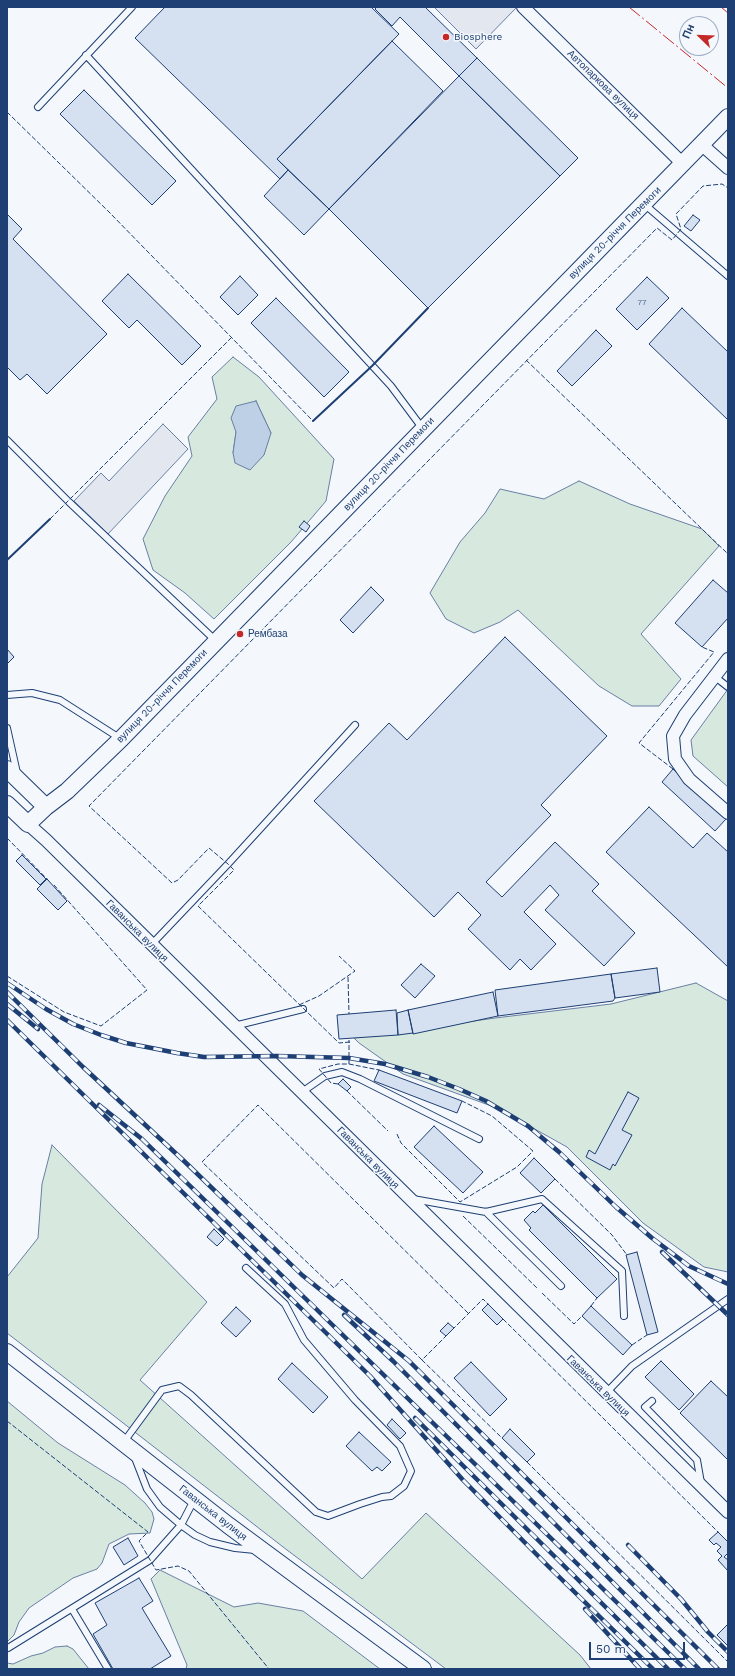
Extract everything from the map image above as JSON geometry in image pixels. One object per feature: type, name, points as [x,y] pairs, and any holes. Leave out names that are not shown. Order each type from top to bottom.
[{"type":"street","name":"Автопаркова вулиця","points":[[523,7],[683,164]]},
{"type":"street","name":"вулиця 20-річчя Перемоги","points":[[28,824],[46,807],[67,791],[121,739],[728,117]]},
{"type":"street","points":[[701,144],[728,168]]},
{"type":"street","points":[[728,659],[685,715],[673,736],[675,759],[689,779],[728,813]]},
{"type":"street","points":[[7,769],[46,807]]},
{"type":"street","name":"Гаванська вулиця","points":[[7,804],[46,840],[728,1512]]},
{"type":"street","name":"Гаванська вулиця","points":[[7,1352],[195,1499],[423,1669]]},
{"type":"lane","points":[[38,107],[86,54],[132,7]]},
{"type":"lane","points":[[86,54],[391,386],[423,429]]},
{"type":"lane","points":[[644,204],[728,276]]},
{"type":"lane","points":[[7,440],[73,506],[216,641]]},
{"type":"lane","points":[[714,676],[728,687]]},
{"type":"lane","points":[[7,695],[32,693],[60,700],[121,739]]},
{"type":"lane","points":[[151,945],[228,864],[355,725]]},
{"type":"lane","points":[[7,728],[19,781]]},
{"type":"lane","points":[[234,1026],[303,1009]]},
{"type":"lane","points":[[302,1092],[325,1076],[342,1072],[360,1079],[479,1139]]},
{"type":"lane","points":[[408,1198],[486,1212],[542,1199],[622,1271],[624,1316]]},
{"type":"lane","points":[[486,1212],[560,1286]]},
{"type":"lane","points":[[246,1268],[285,1304],[304,1340],[355,1400],[400,1446],[411,1471],[404,1486],[391,1496],[382,1497],[328,1516],[316,1512],[191,1395],[179,1386],[162,1390],[128,1447],[147,1488],[160,1507],[180,1525],[195,1535],[210,1542],[235,1548],[262,1550]]},
{"type":"lane","points":[[606,1393],[632,1366],[728,1299]]},
{"type":"lane","points":[[652,1401],[645,1408],[696,1460],[702,1486]]},
{"type":"lane","points":[[8,1648],[150,1560],[180,1525],[195,1499]]},
{"type":"lane","points":[[72,1609],[108,1669]]},
{"type":"shaded area","points":[[434,7],[517,7],[476,49]]},
{"type":"shaded area","points":[[233,357],[259,377],[334,459],[326,501],[291,542],[214,619],[185,593],[153,570],[143,539],[165,496],[192,456],[188,437],[217,399],[212,377]],"holes":[[[256,401],[271,433],[233,453],[236,432]]]},
{"type":"shaded area","points":[[163,424],[188,449],[108,534],[74,501],[101,473],[109,481]]},
{"type":"shaded area","points":[[579,481],[630,504],[702,529],[719,546],[641,634],[681,679],[659,706],[632,706],[599,686],[518,610],[500,622],[474,633],[446,619],[430,593],[460,542],[485,513],[500,489],[544,499]]},
{"type":"shaded area","points":[[728,689],[728,787],[693,756],[691,740]]},
{"type":"shaded area","points":[[696,983],[728,1001],[728,1272],[704,1267],[643,1223],[567,1147],[497,1108],[403,1074],[354,1038],[495,1018],[611,1004]]},
{"type":"shaded area","points":[[52,1145],[207,1302],[140,1380],[362,1579],[426,1513],[580,1655],[591,1669],[446,1669],[287,1550],[7,1333],[7,1277],[38,1238],[42,1184]]},
{"type":"shaded area","points":[[7,1401],[58,1443],[125,1485],[145,1503],[152,1512],[154,1519],[150,1533],[129,1534],[109,1544],[102,1563],[97,1569],[73,1578],[29,1608],[19,1622],[14,1635],[7,1642]]},
{"type":"shaded area","points":[[160,1570],[234,1607],[258,1603],[303,1611],[380,1669],[186,1669],[187,1665],[151,1579]]},
{"type":"shaded area","points":[[67,1646],[73,1649],[89,1669],[7,1669],[7,1663],[13,1664],[55,1647]]},
{"type":"water","points":[[256,401],[271,433],[264,455],[250,470],[235,463],[233,453],[236,432],[231,418],[236,406]]},
{"type":"building","points":[[165,7],[371,7],[399,34],[277,159],[288,170],[280,179],[135,38]]},
{"type":"building","points":[[377,7],[425,7],[477,58],[459,76],[400,17],[392,26],[375,9]]},
{"type":"building","points":[[392,41],[443,91],[329,209],[277,159]]},
{"type":"building","points":[[477,58],[578,158],[560,176],[459,76]]},
{"type":"building","points":[[459,76],[560,176],[428,308],[329,209]]},
{"type":"building","points":[[84,90],[176,181],[152,205],[60,114]]},
{"type":"building","points":[[288,170],[329,209],[304,235],[264,196]]},
{"type":"building","points":[[7,214],[22,229],[13,239],[107,334],[47,394],[27,374],[20,380],[7,367]]},
{"type":"building","points":[[693,215],[700,220],[691,231],[684,226]]},
{"type":"building","points":[[128,274],[201,346],[182,365],[137,320],[129,328],[102,301]]},
{"type":"building","points":[[240,276],[258,295],[238,315],[220,297]]},
{"type":"building","points":[[647,277],[669,298],[637,330],[616,309]]},
{"type":"building","points":[[276,298],[349,372],[324,397],[251,323]]},
{"type":"building","points":[[682,308],[728,352],[728,420],[649,344]]},
{"type":"building","points":[[596,330],[612,346],[572,386],[557,371]]},
{"type":"building","points":[[304,521],[310,526],[306,532],[299,527]]},
{"type":"building","points":[[713,580],[728,593],[728,618],[702,647],[675,623]]},
{"type":"building","points":[[371,587],[384,600],[353,633],[340,620]]},
{"type":"building","points":[[505,637],[607,736],[541,805],[551,815],[486,882],[502,897],[555,842],[599,884],[592,891],[635,933],[604,966],[545,910],[559,895],[550,885],[524,912],[556,944],[531,970],[520,959],[510,970],[468,929],[481,915],[458,892],[434,917],[314,801],[389,723],[407,740]]},
{"type":"building","points":[[7,649],[14,657],[7,664]]},
{"type":"building","points":[[673,769],[726,819],[715,831],[662,782]]},
{"type":"building","points":[[649,807],[693,848],[707,833],[728,852],[728,967],[606,852]]},
{"type":"building","points":[[22,855],[46,879],[40,885],[16,861]]},
{"type":"building","points":[[47,879],[67,901],[58,910],[37,889]]},
{"type":"building","points":[[421,964],[435,976],[415,998],[401,985]]},
{"type":"building","points":[[657,968],[660,992],[615,998],[611,974]]},
{"type":"building","points":[[611,974],[615,998],[613,1001],[498,1016],[495,990]]},
{"type":"building","points":[[493,992],[498,1016],[413,1034],[408,1010]]},
{"type":"building","points":[[396,1010],[398,1035],[339,1039],[337,1015]]},
{"type":"building","points":[[408,1010],[413,1033],[398,1035],[397,1013]]},
{"type":"building","points":[[379,1070],[462,1101],[457,1113],[374,1081]]},
{"type":"building","points":[[343,1079],[351,1087],[347,1091],[338,1084]]},
{"type":"building","points":[[628,1092],[639,1098],[622,1130],[632,1135],[615,1166],[613,1164],[610,1170],[586,1157],[589,1150],[595,1154]]},
{"type":"building","points":[[434,1126],[483,1172],[463,1193],[414,1147]]},
{"type":"building","points":[[534,1158],[555,1179],[541,1193],[520,1173]]},
{"type":"building","points":[[543,1205],[617,1279],[597,1298],[529,1230],[531,1228],[524,1220],[533,1211],[535,1213]]},
{"type":"building","points":[[214,1229],[224,1239],[217,1246],[207,1237]]},
{"type":"building","points":[[637,1252],[658,1332],[647,1335],[626,1255]]},
{"type":"building","points":[[488,1304],[503,1319],[497,1325],[482,1310]]},
{"type":"building","points":[[591,1306],[632,1345],[623,1355],[582,1316]]},
{"type":"building","points":[[236,1307],[251,1321],[236,1337],[221,1323]]},
{"type":"building","points":[[448,1323],[454,1328],[446,1336],[440,1331]]},
{"type":"building","points":[[661,1361],[694,1394],[679,1410],[645,1377]]},
{"type":"building","points":[[471,1362],[507,1399],[490,1416],[454,1378]]},
{"type":"building","points":[[292,1363],[328,1397],[313,1413],[278,1379]]},
{"type":"building","points":[[711,1381],[728,1397],[728,1460],[680,1413]]},
{"type":"building","points":[[392,1419],[406,1433],[400,1439],[387,1425]]},
{"type":"building","points":[[510,1429],[535,1454],[527,1462],[502,1438]]},
{"type":"building","points":[[359,1432],[391,1462],[382,1471],[377,1467],[372,1471],[346,1446]]},
{"type":"building","points":[[718,1532],[728,1542],[728,1553],[724,1557],[728,1560],[728,1571],[718,1560],[722,1556],[717,1551],[721,1547],[716,1543],[714,1545],[709,1540]]},
{"type":"building","points":[[128,1538],[138,1556],[124,1565],[113,1547]]},
{"type":"building","points":[[139,1578],[153,1601],[142,1608],[171,1656],[150,1669],[113,1669],[93,1634],[107,1625],[95,1603]]},
{"type":"building","points":[[728,1624],[728,1646],[717,1635]]},
{"type":"railway","points":[[7,983],[46,1009],[73,1024],[126,1043],[204,1057],[277,1056],[349,1058],[385,1064],[428,1077],[459,1089],[486,1101],[528,1126],[559,1152],[616,1207],[652,1238],[689,1266],[728,1284]]},
{"type":"railway","points":[[7,992],[83,1067],[184,1161],[302,1275],[409,1361],[718,1669]]},
{"type":"railway","points":[[7,1004],[38,1029]]},
{"type":"railway","points":[[7,1020],[370,1376],[463,1480],[653,1669]]},
{"type":"railway","points":[[99,1105],[142,1139],[685,1669]]},
{"type":"railway","points":[[662,1252],[728,1315]]},
{"type":"railway","points":[[344,1315],[393,1361],[699,1669]]},
{"type":"railway","points":[[415,1418],[668,1669]]},
{"type":"railway","points":[[628,1545],[681,1599],[708,1632],[728,1652]]},
{"type":"railway","points":[[585,1609],[640,1669]]},
{"type":"fence","points":[[7,112],[109,212],[313,421]]},
{"type":"fence","points":[[350,1042],[339,1043],[198,906],[234,870],[228,864],[209,848],[178,880],[172,883],[89,806],[657,228],[672,240],[681,229],[676,214],[703,186],[722,184],[728,188]]},
{"type":"fence","points":[[50,519],[232,337]]},
{"type":"fence","points":[[526,360],[728,554]]},
{"type":"fence","points":[[673,769],[639,743],[714,652],[702,647]]},
{"type":"fence","points":[[7,838],[49,881]]},
{"type":"fence","points":[[7,976],[64,1012],[101,1026],[147,990],[54,885]]},
{"type":"fence","points":[[299,1005],[319,996],[355,971],[339,956]]},
{"type":"fence","points":[[348,977],[349,1014]]},
{"type":"fence","points":[[349,1040],[349,1064]]},
{"type":"fence","points":[[338,1084],[331,1083],[319,1069],[338,1064],[349,1064],[379,1070]]},
{"type":"fence","points":[[347,1091],[388,1131]]},
{"type":"fence","points":[[397,1134],[401,1143],[460,1202],[517,1167],[533,1151],[492,1116],[462,1101]]},
{"type":"fence","points":[[422,1360],[342,1279],[334,1288],[202,1162],[258,1105],[468,1313]]},
{"type":"fence","points":[[555,1179],[612,1235],[627,1255]]},
{"type":"fence","points":[[463,1216],[537,1288]]},
{"type":"fence","points":[[542,1293],[574,1324],[582,1316]]},
{"type":"fence","points":[[591,1306],[597,1298]]},
{"type":"fence","points":[[452,1330],[483,1299],[488,1304]]},
{"type":"fence","points":[[503,1319],[718,1532]]},
{"type":"fence","points":[[447,1335],[422,1360],[502,1438]]},
{"type":"fence","points":[[632,1345],[647,1335]]},
{"type":"fence","points":[[7,1421],[148,1532],[139,1541],[156,1570],[178,1566],[189,1571],[269,1669]]},
{"type":"fence","points":[[527,1462],[728,1662]]},
{"type":"wall","points":[[313,421],[372,366],[428,308]]},
{"type":"wall","points":[[7,560],[50,519]]},
{"type":"power","points":[[629,7],[728,88]]},
{"type":"power","points":[[721,7],[728,13]]},
{"type":"place","name":"Biosphere","points":[[446,37]]},
{"type":"place","name":"Рембаза","points":[[240,634]]}]
